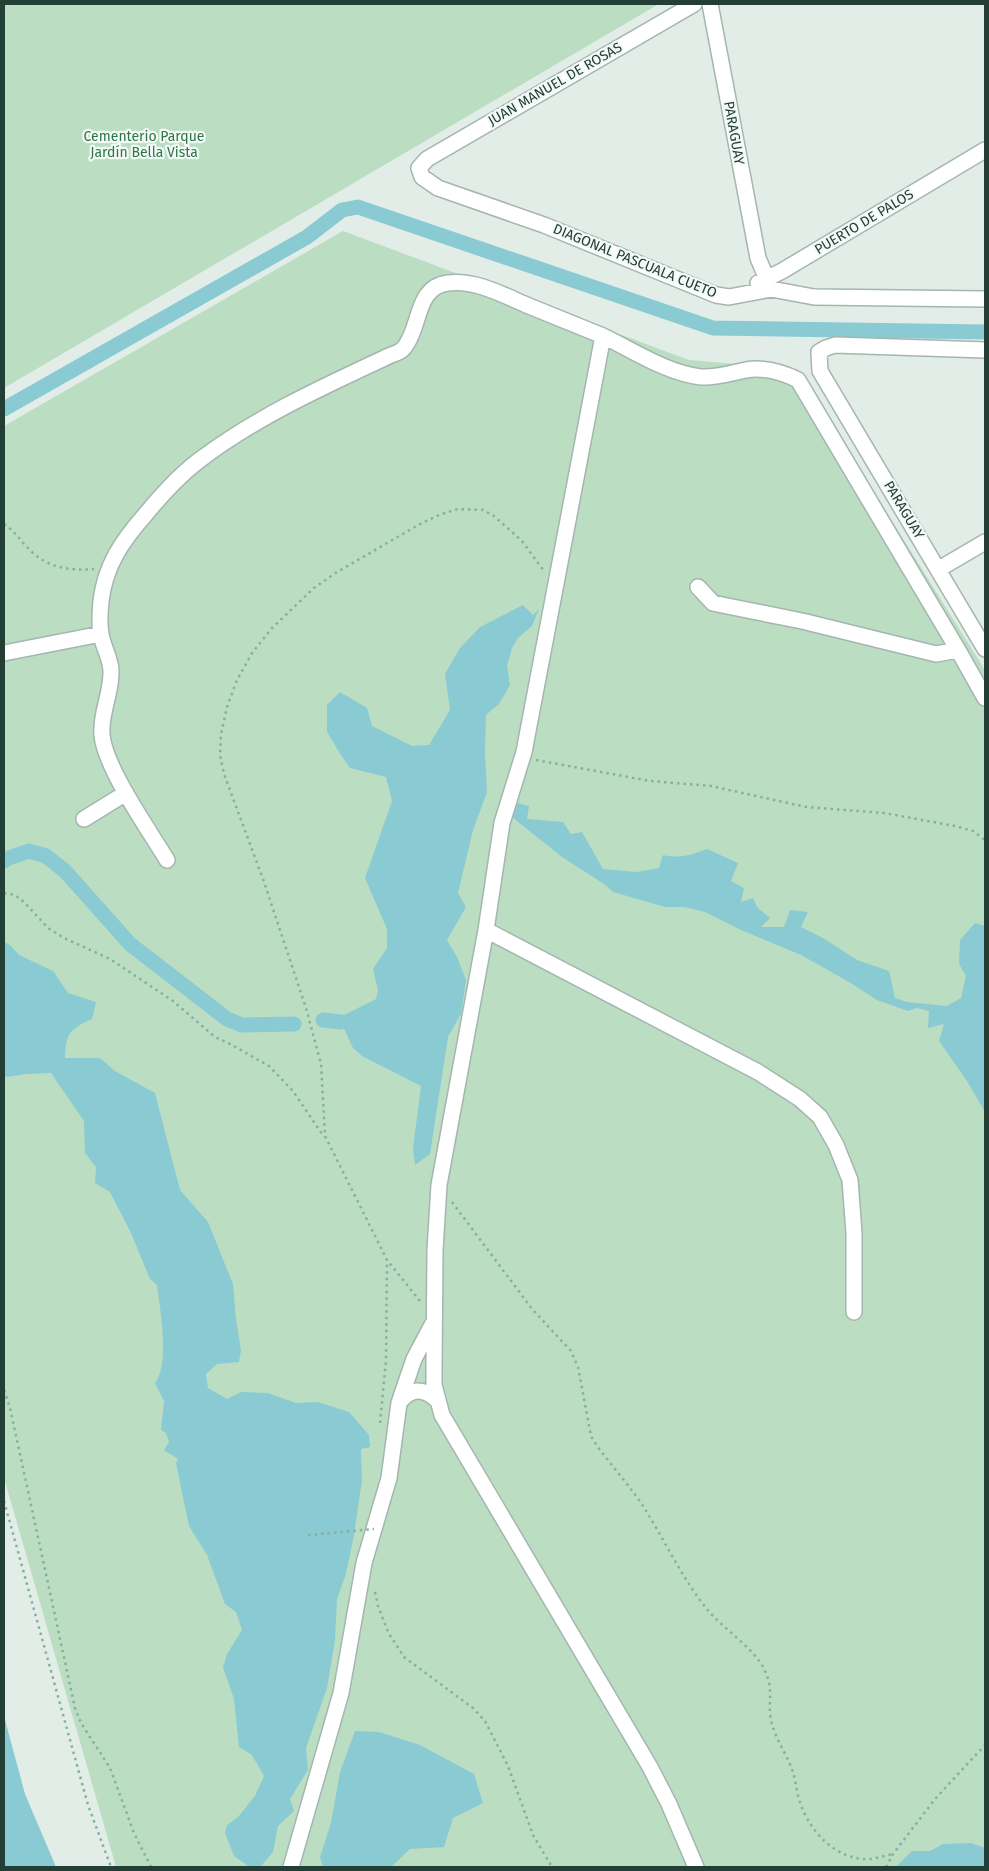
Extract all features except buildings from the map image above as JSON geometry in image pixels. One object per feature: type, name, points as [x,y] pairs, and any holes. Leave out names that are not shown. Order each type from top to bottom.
[{"type":"street","name":"JUAN MANUEL DE ROSAS","points":[[419,168],[427,159],[694,4]]},
{"type":"street","name":"PARAGUAY","points":[[710,4],[758,258],[769,283]]},
{"type":"street","name":"PUERTO DE PALOS","points":[[742,294],[769,283],[782,271],[985,150]]},
{"type":"street","name":"DIAGONAL PASCUALA CUETO","points":[[419,168],[422,177],[438,188],[537,222],[716,296],[742,294]]},
{"type":"street","points":[[167,860],[126,794],[104,744],[102,733],[103,719],[110,694],[111,678],[110,661],[101,634],[101,601],[111,563],[123,540],[182,474],[252,424],[322,387],[401,351],[410,337],[422,302],[432,290],[442,284],[451,282],[479,286],[603,336],[675,371],[688,375],[717,377],[748,370],[769,370],[787,374],[798,380],[985,698]]},
{"type":"street","points":[[769,283],[814,297],[985,299]]},
{"type":"street","points":[[603,336],[524,752],[502,823],[486,930],[439,1185],[433,1306],[434,1385],[442,1415],[650,1768],[669,1804],[696,1867]]},
{"type":"street","name":"PARAGUAY","points":[[985,350],[835,345],[819,352],[820,371],[985,649]]},
{"type":"street","points":[[939,569],[985,542]]},
{"type":"street","points":[[698,587],[714,602],[727,606],[802,621],[936,654],[958,650]]},
{"type":"street","points":[[4,653],[101,634]]},
{"type":"street","points":[[84,819],[126,794]]},
{"type":"street","points":[[486,930],[758,1072],[800,1099],[820,1117],[836,1145],[850,1180],[854,1233],[854,1312]]},
{"type":"street","points":[[291,1867],[341,1693],[364,1563],[367,1528],[389,1478],[398,1403],[414,1359],[433,1324]]},
{"type":"street","points":[[398,1403],[412,1391],[421,1390],[430,1393],[437,1400]]},
{"type":"path","points":[[326,1138],[321,1064],[306,1008],[263,879],[222,765],[220,734],[237,680],[252,653],[272,628],[314,588],[337,572],[420,524],[458,509],[483,510],[494,516],[522,541],[549,577],[556,583]]},
{"type":"path","points":[[4,524],[32,552],[44,561],[61,568],[75,570],[95,568]]},
{"type":"path","points":[[524,752],[537,761],[650,782],[711,786],[806,807],[884,813],[955,826],[973,831],[985,840]]},
{"type":"path","points":[[4,893],[20,898],[48,928],[64,938],[116,962],[173,1001],[215,1037],[268,1066],[293,1091],[326,1138],[387,1260],[419,1301],[433,1306]]},
{"type":"path","points":[[439,1185],[532,1309],[570,1351],[578,1367],[591,1436],[597,1446],[642,1505],[707,1610],[764,1667],[771,1688],[770,1718],[775,1737],[792,1770],[801,1805],[810,1826],[821,1838],[838,1851],[862,1859],[874,1859],[893,1854]]},
{"type":"path","points":[[380,1429],[386,1361],[387,1260]]},
{"type":"path","points":[[4,1390],[10,1408],[75,1708],[81,1723],[110,1768],[134,1834],[151,1867]]},
{"type":"path","points":[[4,1501],[88,1805],[111,1867]]},
{"type":"path","points":[[308,1535],[367,1528]]},
{"type":"path","points":[[374,1587],[378,1606],[388,1632],[404,1657],[473,1708],[485,1721],[508,1766],[533,1835],[552,1867]]},
{"type":"path","points":[[886,1867],[893,1854],[935,1799],[985,1745]]},
{"type":"green space","name":"Cementerio Parque Jardín Bella Vista","points":[[4,4],[659,4],[4,388]]},
{"type":"green space","points":[[343,231],[689,360],[797,369],[985,670],[985,1867],[116,1867],[4,1478],[4,426]]},
{"type":"water","points":[[523,605],[533,615],[539,609],[532,626],[518,638],[512,648],[507,666],[510,685],[499,704],[486,715],[487,792],[473,830],[458,893],[466,907],[447,940],[457,957],[466,980],[461,1014],[448,1037],[430,1154],[415,1165],[413,1148],[421,1086],[362,1056],[353,1048],[341,1022],[344,1015],[376,999],[378,990],[373,969],[387,948],[387,929],[365,878],[392,801],[386,777],[350,768],[341,755],[327,732],[327,705],[340,692],[367,708],[372,726],[412,746],[429,745],[450,710],[445,674],[460,648],[480,627]]},
{"type":"water","points":[[518,803],[529,806],[527,819],[563,822],[571,834],[582,832],[603,869],[637,872],[659,868],[663,855],[685,856],[707,849],[738,863],[731,881],[744,888],[741,902],[753,898],[757,907],[770,918],[761,927],[784,927],[790,910],[808,912],[801,927],[823,938],[857,960],[889,971],[895,998],[907,1002],[947,1006],[961,998],[966,976],[959,964],[960,940],[975,923],[985,926],[985,1112],[967,1081],[939,1041],[944,1024],[928,1028],[929,1011],[917,1008],[908,1011],[877,1000],[801,955],[741,930],[705,912],[685,907],[665,907],[613,892],[604,884],[562,857],[508,814]]},
{"type":"water","points":[[4,942],[10,945],[19,955],[53,971],[68,993],[96,1002],[92,1019],[78,1026],[70,1033],[66,1043],[65,1058],[100,1058],[115,1071],[155,1093],[180,1190],[208,1222],[233,1284],[241,1350],[239,1362],[217,1364],[206,1374],[208,1388],[227,1399],[241,1392],[268,1393],[296,1403],[318,1402],[349,1412],[369,1435],[370,1447],[361,1449],[362,1480],[346,1574],[337,1599],[335,1640],[327,1688],[306,1748],[308,1770],[290,1799],[294,1811],[278,1826],[273,1852],[261,1866],[248,1866],[234,1856],[225,1833],[227,1825],[238,1817],[255,1796],[264,1776],[252,1755],[239,1747],[234,1699],[223,1667],[227,1654],[242,1630],[236,1612],[225,1604],[207,1555],[189,1526],[176,1463],[178,1459],[164,1450],[169,1442],[166,1433],[161,1430],[164,1401],[155,1383],[160,1374],[163,1350],[162,1322],[157,1285],[150,1279],[131,1233],[110,1192],[95,1183],[96,1167],[85,1153],[84,1121],[51,1073],[4,1076]]},
{"type":"water","points":[[4,1716],[25,1794],[56,1867],[4,1867]]},
{"type":"water","points":[[355,1731],[379,1732],[420,1745],[474,1774],[483,1803],[453,1818],[444,1847],[410,1849],[391,1867],[323,1867],[320,1857],[331,1823],[340,1772]]},
{"type":"water","points":[[971,1843],[985,1848],[985,1867],[896,1867],[912,1851],[930,1851],[943,1844]]},
{"type":"waterway","points":[[4,409],[307,237],[342,210],[358,207],[713,328],[985,332]]},
{"type":"waterway","points":[[4,861],[29,851],[46,856],[65,871],[130,944],[227,1019],[242,1025],[294,1024]]},
{"type":"waterway","points":[[323,1020],[341,1022]]}]
